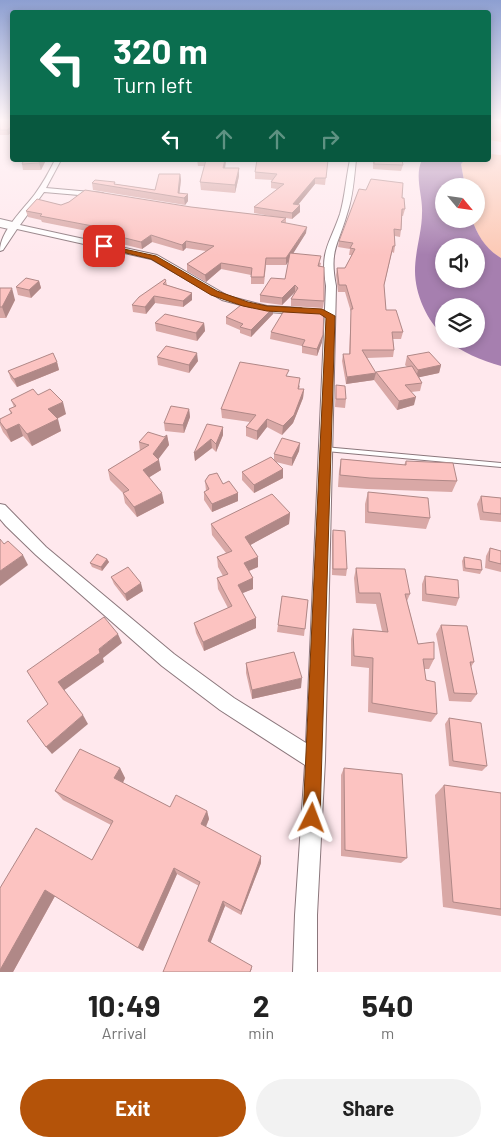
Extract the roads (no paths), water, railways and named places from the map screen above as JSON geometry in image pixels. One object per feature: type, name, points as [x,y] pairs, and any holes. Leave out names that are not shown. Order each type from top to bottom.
[{"type":"street","points":[[0,248],[13,226],[43,190],[56,164]]},
{"type":"street","points":[[305,972],[326,449],[321,312],[329,251],[346,207],[352,164]]},
{"type":"street","points":[[43,190],[82,192],[116,197]]},
{"type":"street","points":[[0,223],[154,257],[214,293],[246,304],[267,309],[321,312]]},
{"type":"street","points":[[0,509],[41,551],[168,660],[227,704],[315,760]]},
{"type":"lane","points":[[326,449],[501,465]]}]
